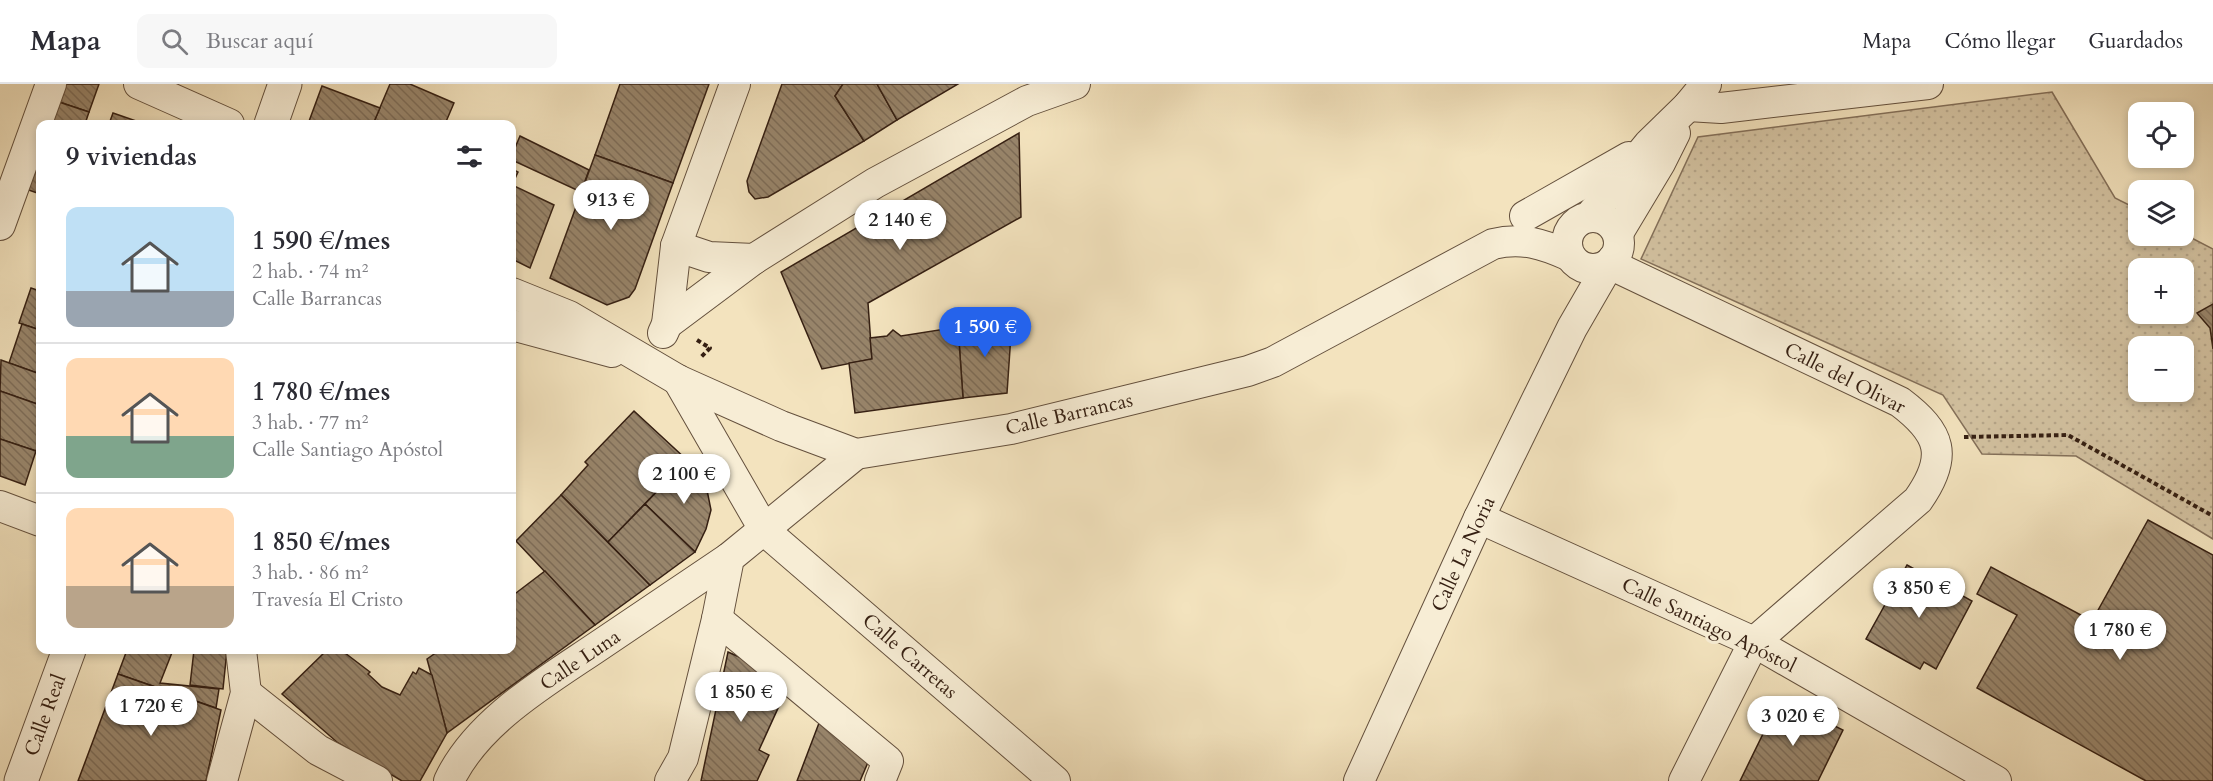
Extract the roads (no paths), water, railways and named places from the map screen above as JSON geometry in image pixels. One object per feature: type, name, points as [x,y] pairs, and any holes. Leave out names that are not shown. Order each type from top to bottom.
[{"type":"street","points":[[38,120],[51,84]]},
{"type":"street","points":[[139,84],[220,120]]},
{"type":"street","points":[[272,120],[285,84]]},
{"type":"street","points":[[649,361],[667,324],[676,246],[735,84]]},
{"type":"street","points":[[667,324],[754,259],[875,183],[1028,93],[1075,84]]},
{"type":"street","points":[[1586,217],[1607,220],[1613,252],[1601,268],[1583,268],[1573,259],[1566,248],[1569,230],[1586,217],[1649,144],[1697,95],[1721,108],[1928,84]]},
{"type":"street","name":"Calle La Noria","points":[[1359,781],[1479,518],[1572,328],[1697,95]]},
{"type":"street","points":[[0,225],[36,125]]},
{"type":"street","points":[[1525,216],[1649,144]]},
{"type":"street","name":"Calle Barrancas","points":[[1478,251],[1506,227],[1525,216],[1539,212],[1586,217]]},
{"type":"street","name":"Calle Barrancas","points":[[649,361],[678,380],[781,426],[856,454],[1011,429],[1248,371],[1273,362],[1493,244],[1520,240],[1544,245],[1573,259]]},
{"type":"street","points":[[676,246],[709,256],[754,259]]},
{"type":"street","name":"Calle del Olivar","points":[[1613,252],[1618,268],[1900,402],[1922,418],[1936,440],[1936,462],[1929,483],[1918,500],[1754,642]]},
{"type":"street","name":"Calle La Noria","points":[[1572,328],[1573,259]]},
{"type":"street","points":[[516,294],[569,316],[649,361]]},
{"type":"street","points":[[516,326],[649,361]]},
{"type":"street","name":"Calle Carretas","points":[[678,380],[765,531],[1055,781]]},
{"type":"street","name":"Calle Luna","points":[[449,781],[456,767],[476,740],[522,699],[729,558],[765,531],[856,454]]},
{"type":"street","points":[[0,506],[36,520]]},
{"type":"street","name":"Calle Santiago Apóstol","points":[[1479,518],[1754,642],[1995,781]]},
{"type":"street","points":[[670,781],[682,758],[717,620],[729,558]]},
{"type":"street","points":[[717,620],[888,761],[880,781]]},
{"type":"street","points":[[1684,781],[1754,642]]},
{"type":"street","name":"Calle Real","points":[[21,781],[68,654]]},
{"type":"street","points":[[222,781],[246,693],[241,654]]},
{"type":"street","points":[[246,693],[318,750],[377,781]]}]
